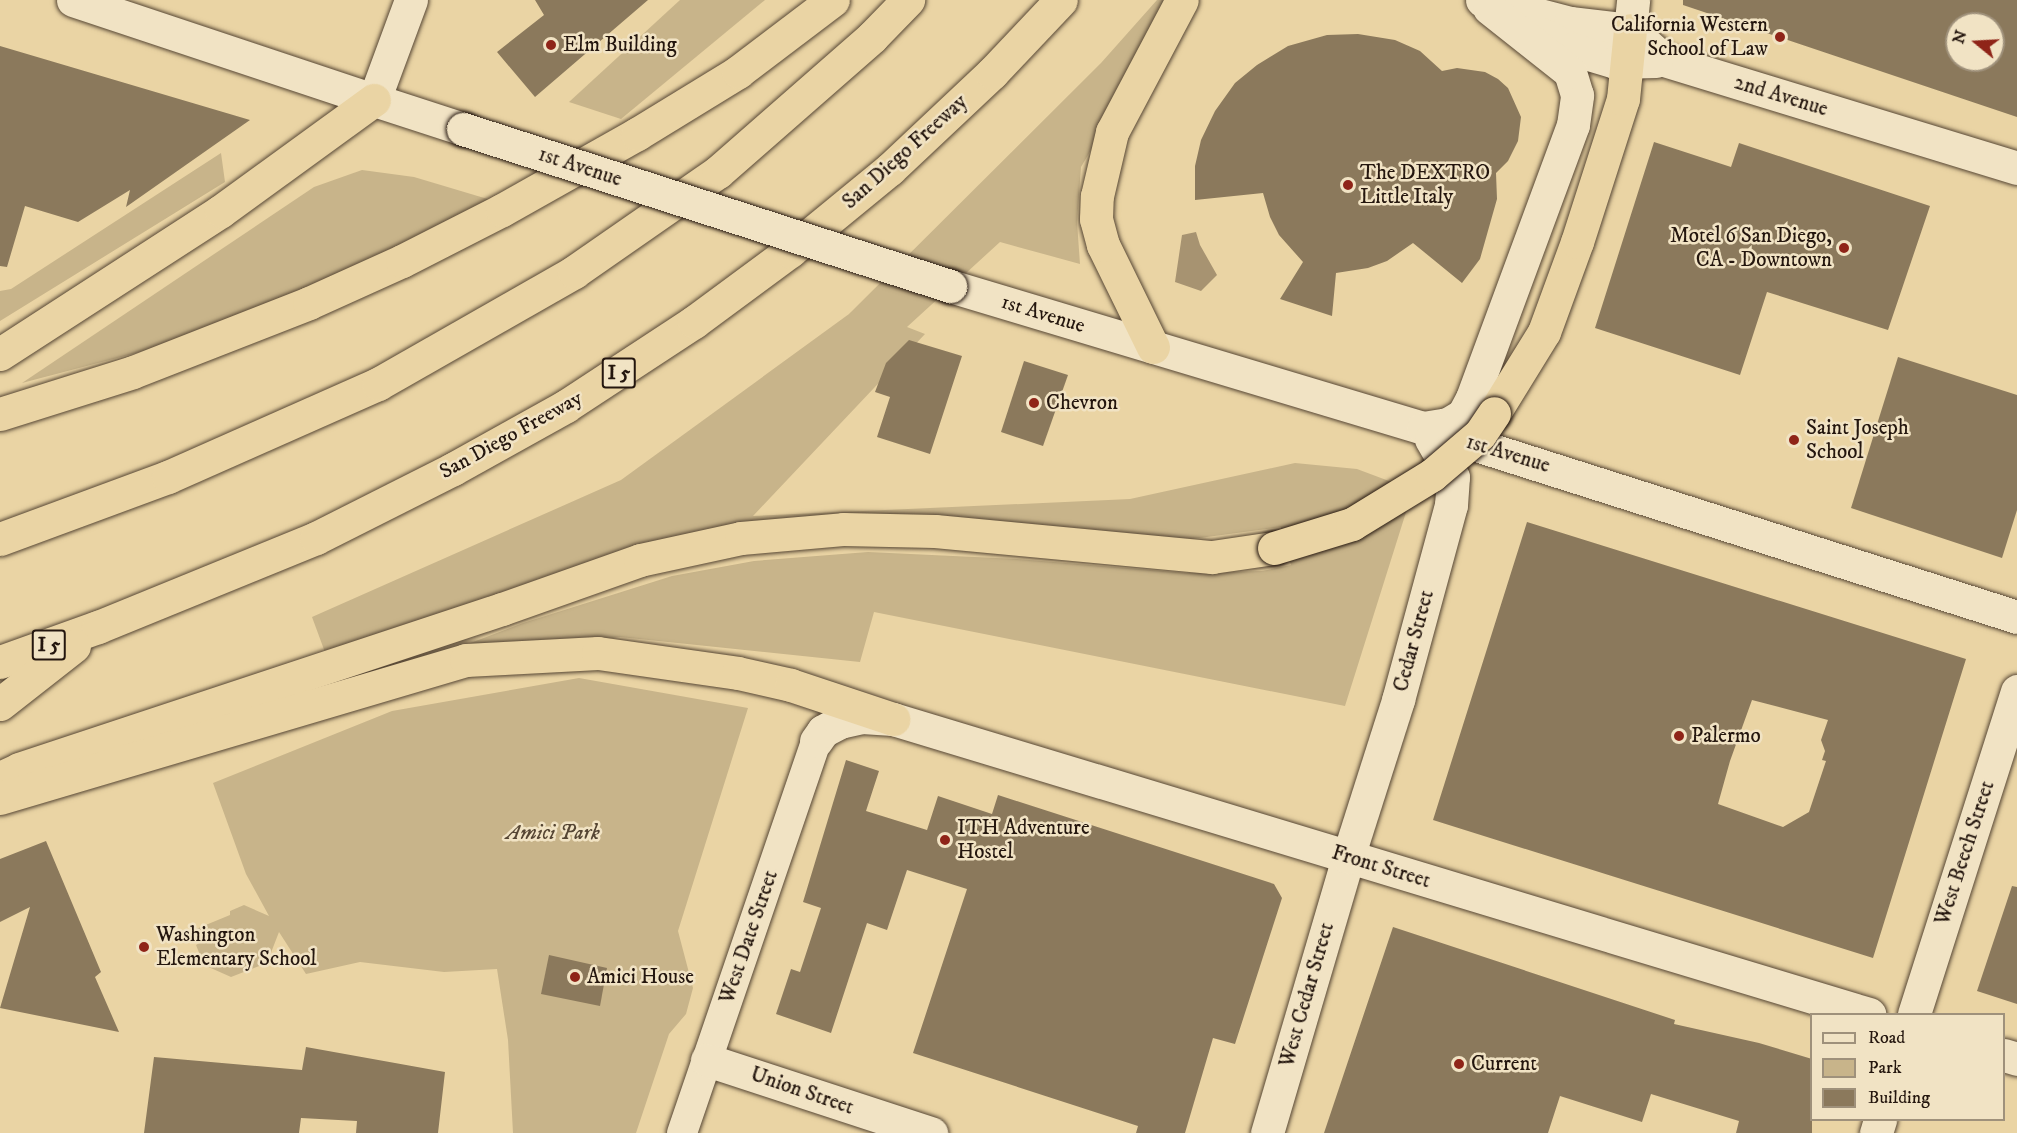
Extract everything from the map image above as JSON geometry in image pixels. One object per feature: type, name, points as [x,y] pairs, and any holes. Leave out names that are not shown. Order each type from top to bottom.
[{"type":"highway","points":[[0,414],[143,369],[309,303],[402,261],[502,210],[637,134],[738,72],[833,0]]},
{"type":"highway","points":[[0,539],[168,477],[378,384],[574,272],[718,172],[872,37],[908,0]]},
{"type":"highway","name":"San Diego Freeway","points":[[0,663],[98,627],[316,537],[453,469],[566,406],[628,367],[790,251],[890,169],[992,73],[1061,0]]},
{"type":"highway","points":[[1153,347],[1103,245],[1096,219],[1097,196],[1112,132],[1182,0]]},
{"type":"highway","points":[[0,778],[19,769],[490,613],[640,560],[741,538],[843,530],[935,531],[1212,557],[1274,548],[1352,524],[1432,475],[1480,434],[1544,332],[1577,242],[1623,99],[1629,63],[1631,15]]},
{"type":"highway","points":[[0,354],[221,211],[374,100]]},
{"type":"highway","points":[[0,704],[98,627]]},
{"type":"highway","points":[[0,798],[466,660],[598,653],[738,673],[791,685],[892,719]]},
{"type":"main road","name":"1st Avenue","points":[[73,0],[950,286],[1423,428],[2017,617]]},
{"type":"main road","points":[[374,100],[411,0]]},
{"type":"main road","points":[[1479,0],[1570,23],[1631,15]]},
{"type":"main road","points":[[1479,0],[1572,49],[1615,62],[1664,60]]},
{"type":"main road","points":[[1423,428],[1448,424],[1463,415],[1473,398],[1525,250],[1556,177],[1573,125],[1577,95],[1576,82],[1563,65],[1479,0]]},
{"type":"main road","name":"2nd Avenue","points":[[1631,15],[1664,60],[2017,168]]},
{"type":"main road","name":"Cedar Street","points":[[1348,857],[1398,700],[1453,493],[1453,477],[1442,453],[1423,428]]},
{"type":"main road","name":"West Beech Street","points":[[1914,1013],[2017,691]]},
{"type":"main road","name":"Front Street","points":[[816,741],[823,731],[840,722],[862,717],[892,719],[1866,1013]]},
{"type":"main road","name":"West Cedar Street","points":[[1267,1133],[1348,857]]},
{"type":"main road","name":"Union Street","points":[[707,1060],[931,1133]]},
{"type":"street","name":"West Date Street","points":[[682,1133],[816,741]]},
{"type":"green space","points":[[680,0],[765,0],[621,119],[569,102]]},
{"type":"green space","points":[[1157,0],[1179,0],[1081,167],[1077,222],[1080,264],[1000,242],[907,327],[925,334],[753,516],[1130,499],[1295,463],[1357,469],[1413,490],[1345,706],[874,612],[860,662],[620,637],[418,663],[523,623],[672,576],[754,561],[868,552],[1017,559],[1187,573],[1262,571],[1291,565],[1281,527],[1192,539],[867,519],[326,655],[312,617],[621,480],[849,314],[1101,63]]},
{"type":"green space","points":[[221,153],[225,182],[0,321],[0,291],[11,289]]},
{"type":"green space","points":[[362,170],[414,177],[491,200],[353,270],[174,343],[22,383],[314,187]]},
{"type":"green space","name":"Amici Park","points":[[579,678],[748,708],[678,931],[693,988],[686,1014],[669,1034],[636,1133],[513,1133],[508,1040],[497,969],[444,972],[360,962],[306,974],[279,932],[267,963],[231,977],[204,965],[196,945],[201,942],[196,929],[230,915],[230,911],[244,905],[269,916],[246,874],[213,783],[392,711]]},
{"type":"shaded area","points":[[1196,232],[1200,245],[1217,275],[1201,291],[1175,282],[1182,235]]},
{"type":"building","name":"Elm Building","points":[[535,0],[648,0],[535,97],[497,52],[544,15]]},
{"type":"building","points":[[1683,0],[2017,0],[2017,117],[1683,5]]},
{"type":"building","points":[[1358,34],[1395,40],[1420,51],[1442,71],[1457,68],[1485,72],[1508,88],[1521,117],[1518,141],[1508,161],[1496,173],[1497,199],[1480,259],[1462,283],[1413,243],[1387,261],[1368,268],[1336,273],[1332,316],[1280,299],[1303,262],[1279,235],[1270,217],[1263,193],[1195,200],[1195,166],[1201,140],[1215,111],[1235,83],[1257,65],[1288,46],[1327,35]]},
{"type":"building","points":[[0,46],[250,120],[126,207],[130,190],[78,222],[25,206],[7,267],[0,266]]},
{"type":"building","points":[[1654,142],[1731,167],[1739,143],[1930,206],[1888,330],[1767,292],[1740,375],[1595,328]]},
{"type":"building","points":[[909,340],[962,356],[930,454],[877,437],[890,397],[875,392],[886,363]]},
{"type":"building","points":[[1898,357],[2017,395],[2017,510],[2002,558],[1851,508]]},
{"type":"building","name":"Chevron","points":[[1024,361],[1068,375],[1043,446],[1001,432]]},
{"type":"building","name":"Palermo","points":[[1527,522],[1966,659],[1873,958],[1433,820]],"holes":[[[1752,700],[1828,720],[1821,740],[1825,751],[1822,760],[1826,761],[1809,812],[1783,827],[1718,804],[1730,761]]]},
{"type":"building","points":[[846,760],[879,771],[866,811],[927,830],[938,796],[992,814],[998,795],[1274,884],[1282,898],[1235,1044],[1213,1038],[1185,1133],[1136,1133],[1138,1126],[913,1053],[967,889],[907,870],[887,930],[867,923],[831,1033],[776,1014],[791,969],[800,972],[821,908],[803,902]]},
{"type":"building","points":[[46,841],[101,972],[95,977],[119,1032],[0,1008],[30,907],[0,922],[0,859]]},
{"type":"building","points":[[2012,886],[2017,887],[2017,1004],[1977,991]]},
{"type":"building","name":"Current","points":[[1393,927],[1675,1020],[1674,1024],[1759,1043],[1810,1058],[1812,1133],[1736,1133],[1739,1121],[1651,1094],[1642,1122],[1560,1096],[1548,1133],[1324,1133]]},
{"type":"building","name":"Amici House","points":[[549,955],[607,968],[600,1006],[541,994]]},
{"type":"building","points":[[306,1047],[445,1072],[438,1133],[356,1133],[357,1121],[301,1118],[299,1133],[144,1133],[154,1057],[302,1070]]},
{"type":"place","name":"California Western School of Law","points":[[1780,37]]},
{"type":"place","name":"Elm Building","points":[[551,45]]},
{"type":"place","name":"The DEXTRO Little Italy","points":[[1348,185]]},
{"type":"place","name":"Motel 6 San Diego, CA - Downtown","points":[[1844,248]]},
{"type":"place","name":"Chevron","points":[[1034,403]]},
{"type":"place","name":"Saint Joseph School","points":[[1794,440]]},
{"type":"place","name":"Palermo","points":[[1679,736]]},
{"type":"place","name":"ITH Adventure Hostel","points":[[945,840]]},
{"type":"place","name":"Washington Elementary School","points":[[144,947]]},
{"type":"place","name":"Amici House","points":[[575,977]]},
{"type":"place","name":"Current","points":[[1459,1064]]}]
